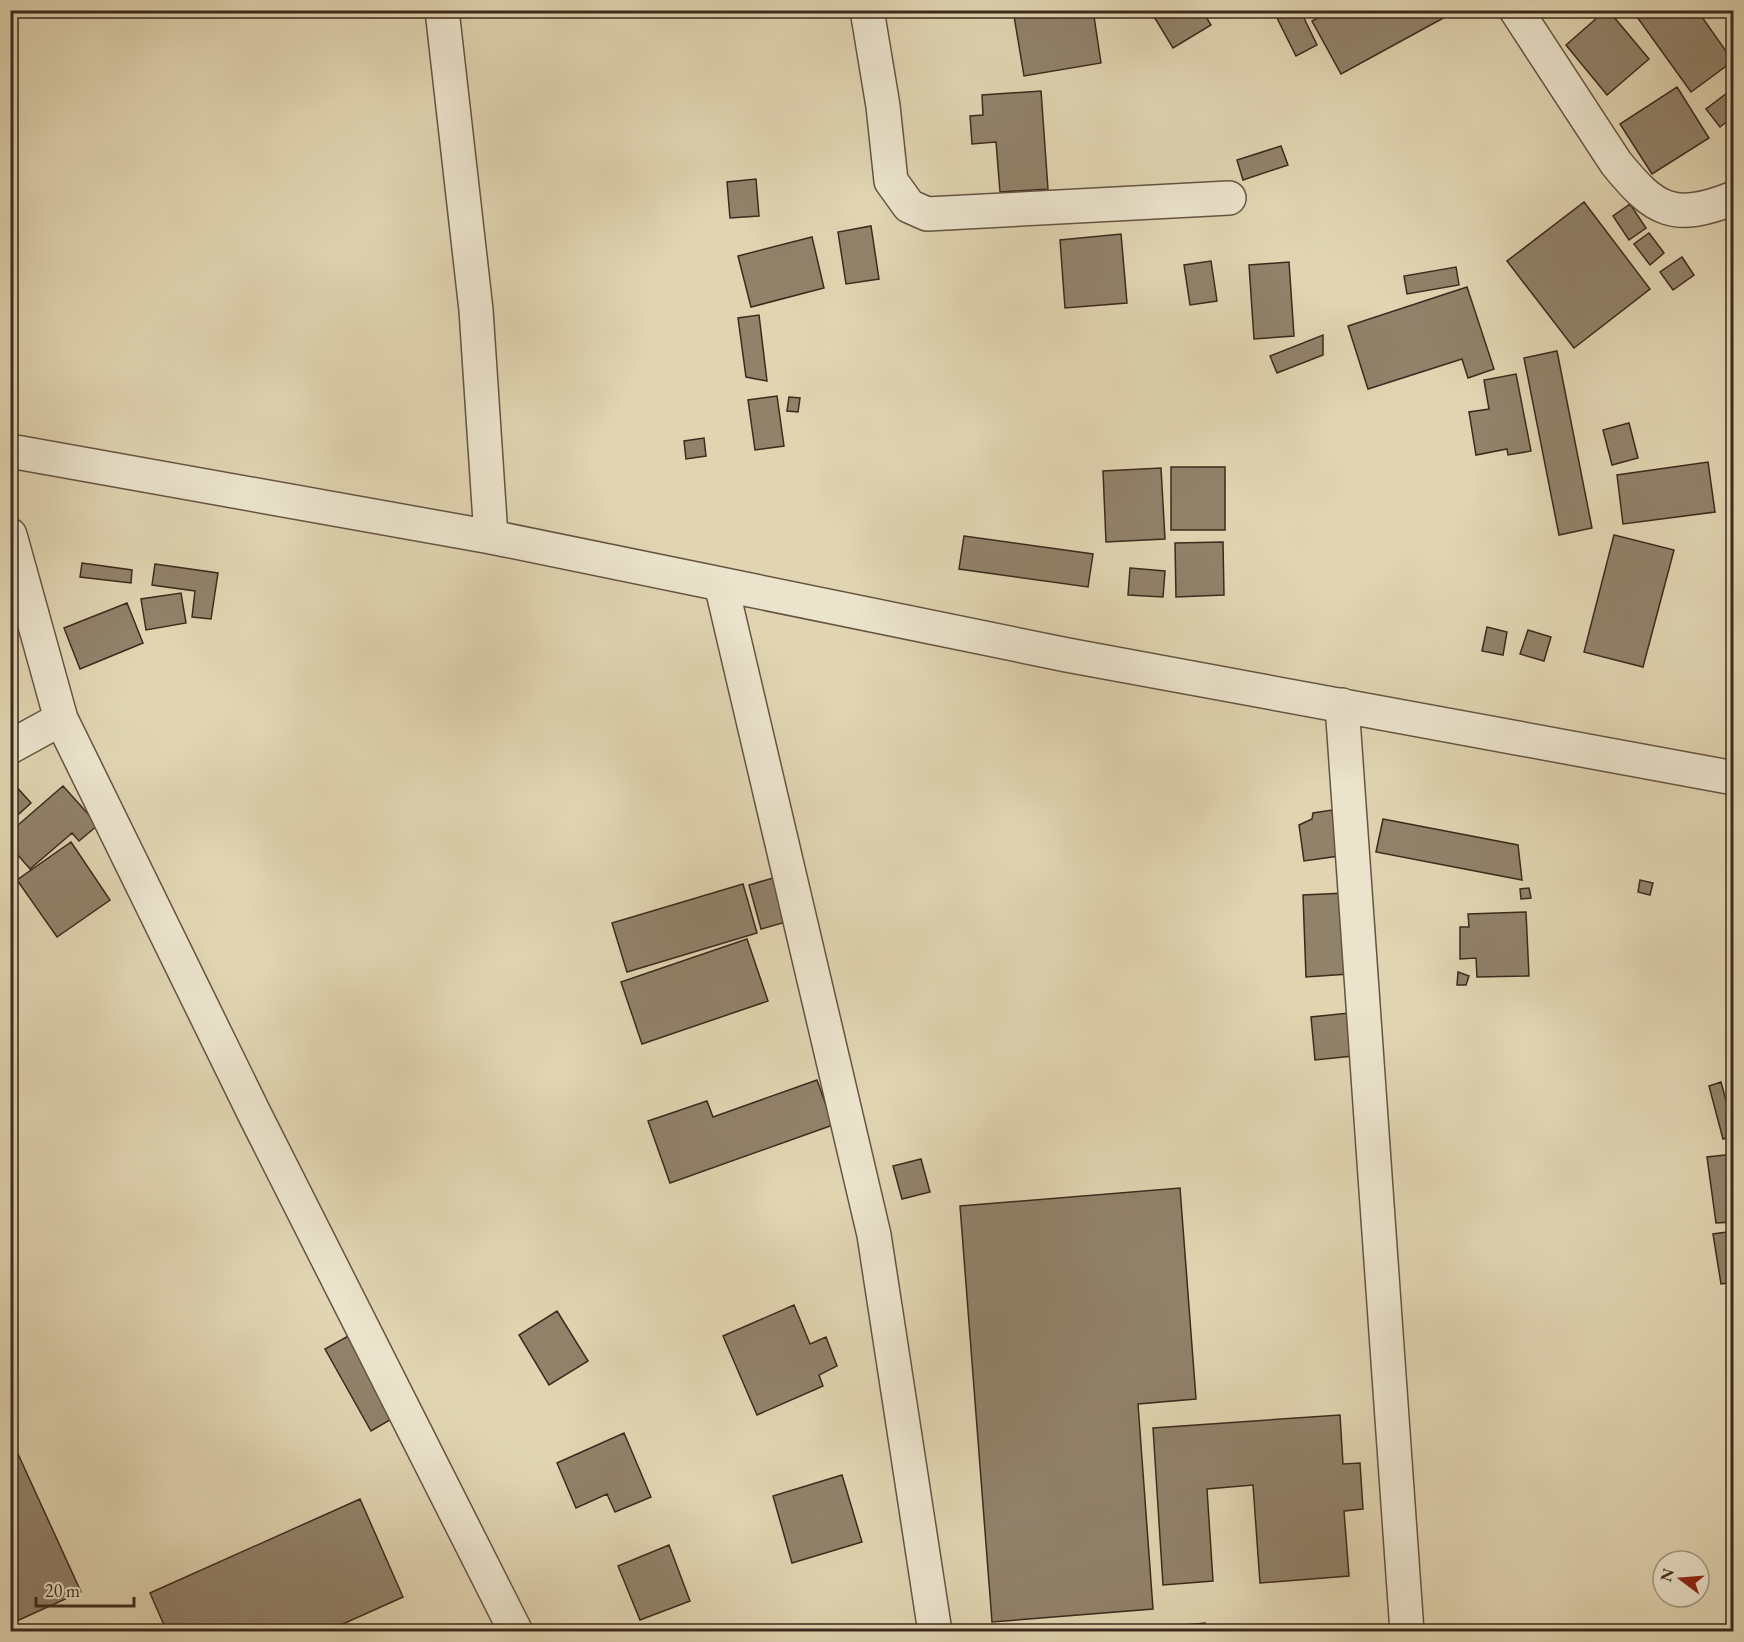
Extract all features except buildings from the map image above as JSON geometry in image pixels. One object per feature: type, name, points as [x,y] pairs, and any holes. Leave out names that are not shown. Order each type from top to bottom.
[{"type":"street","points":[[442,10],[476,309],[491,537]]},
{"type":"street","points":[[867,10],[883,106],[891,182],[909,206],[927,214],[1229,198]]},
{"type":"street","points":[[1516,10],[1616,163],[1635,186],[1654,203],[1668,209],[1687,211],[1713,206],[1734,198]]},
{"type":"street","points":[[10,451],[491,537],[1055,652],[1734,778]]},
{"type":"street","points":[[10,535],[61,719],[255,1115],[516,1632]]},
{"type":"street","points":[[721,584],[874,1235],[935,1632]]},
{"type":"street","points":[[1342,705],[1407,1632]]},
{"type":"street","points":[[10,747],[61,719]]}]
